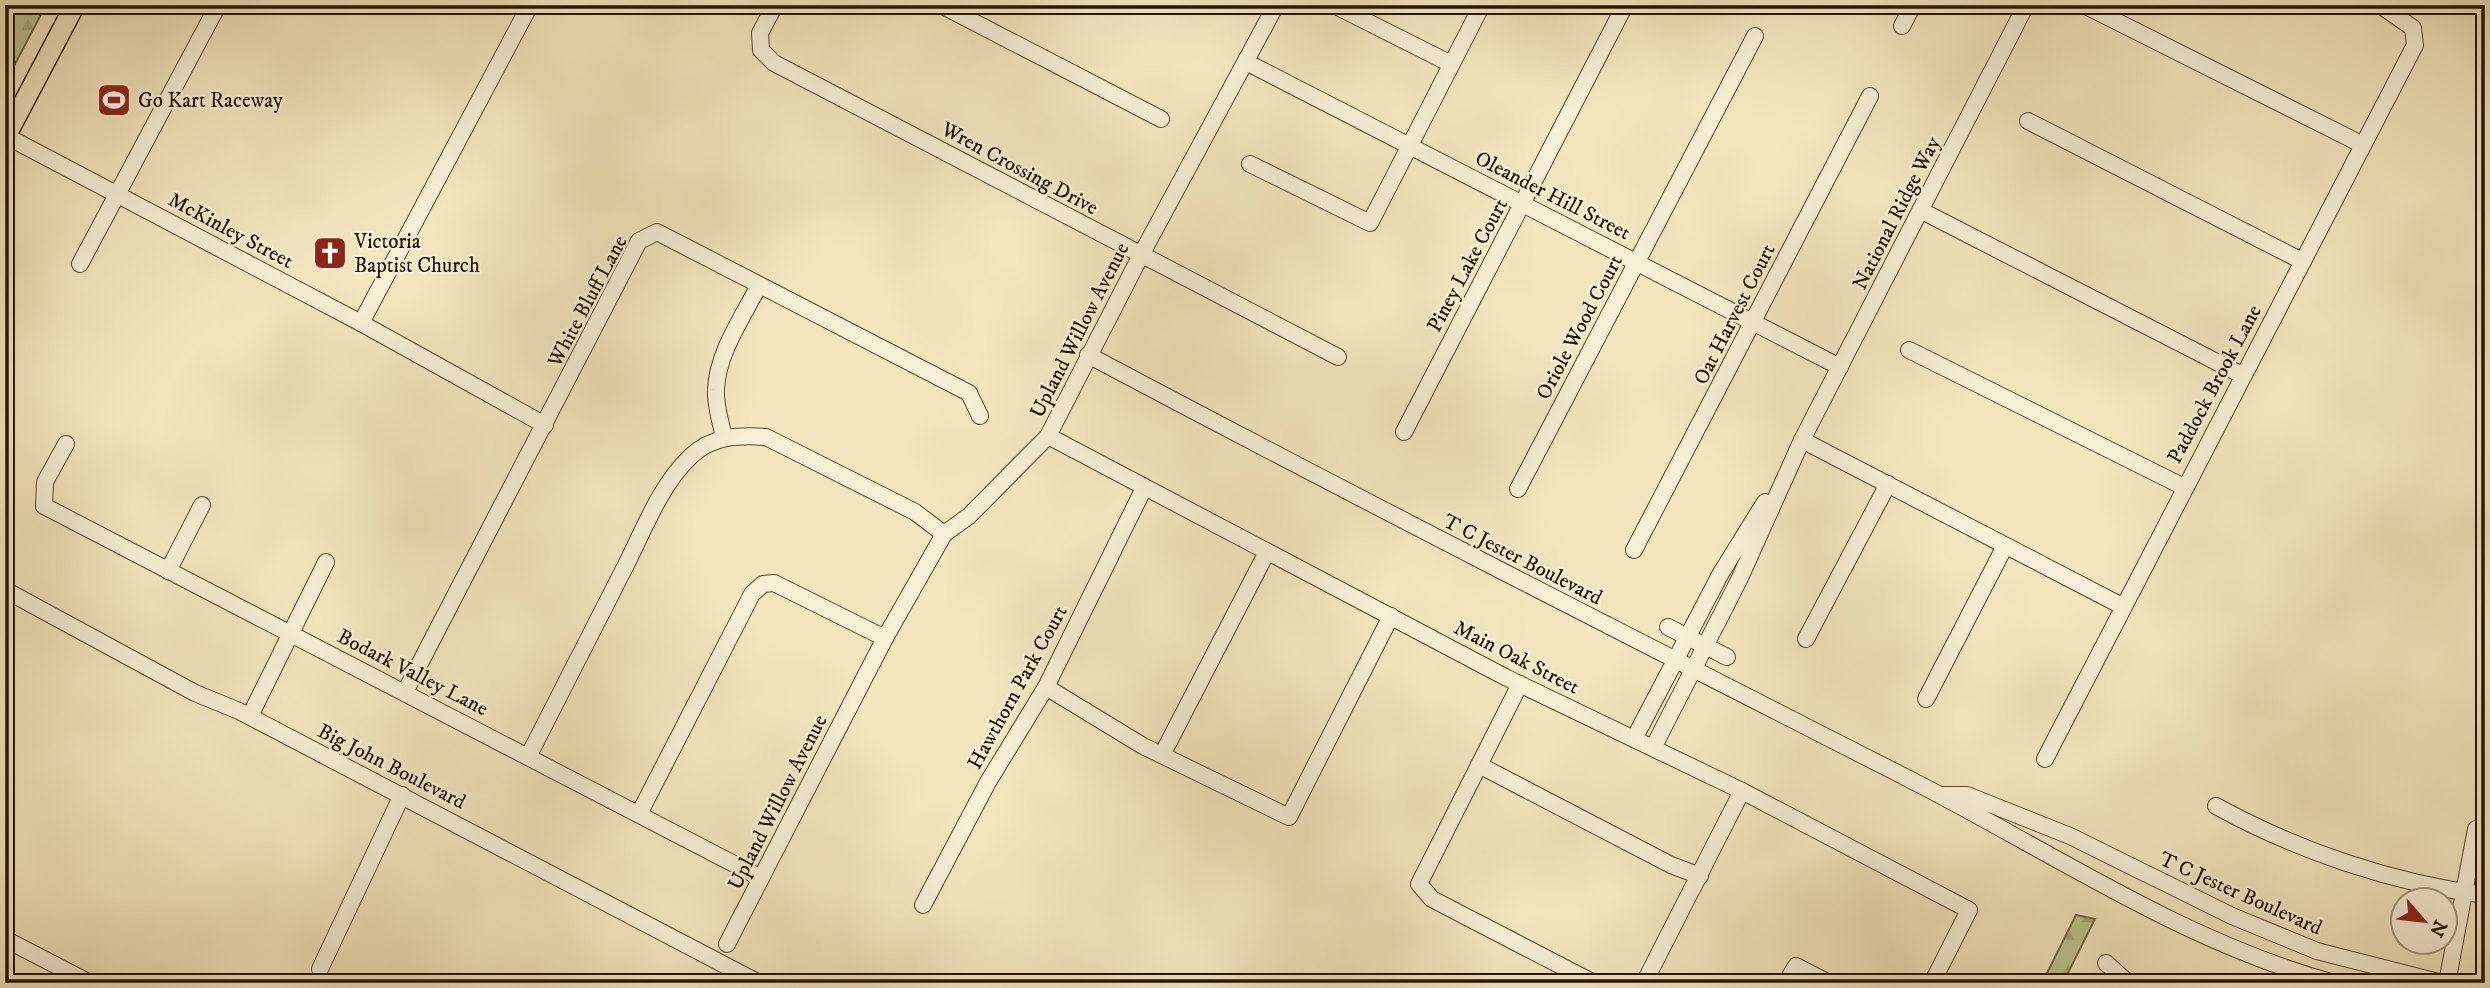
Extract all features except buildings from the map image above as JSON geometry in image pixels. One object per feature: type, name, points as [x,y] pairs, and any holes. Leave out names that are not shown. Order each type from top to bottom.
[{"type":"main road","points":[[6,137],[75,5]]},
{"type":"street","points":[[80,264],[218,5]]},
{"type":"street","points":[[361,323],[530,5]]},
{"type":"street","name":"Wren Crossing Drive","points":[[775,5],[760,33],[761,50],[774,63],[1338,357]]},
{"type":"street","points":[[941,5],[1161,119]]},
{"type":"street","name":"Upland Willow Avenue","points":[[727,944],[885,638],[944,534],[969,516],[1048,436],[1088,355],[1276,5]]},
{"type":"street","points":[[1334,5],[1451,64]]},
{"type":"street","points":[[1250,164],[1370,223],[1482,5]]},
{"type":"street","name":"Piney Lake Court","points":[[1404,432],[1625,5]]},
{"type":"street","points":[[1902,26],[1913,5]]},
{"type":"street","name":"National Ridge Way","points":[[1653,748],[1739,580],[1802,440],[2026,5]]},
{"type":"street","name":"Paddock Brook Lane","points":[[2045,759],[2414,46],[2413,28],[2380,5]]},
{"type":"street","points":[[2086,6],[2363,145]]},
{"type":"street","name":"Oriole Wood Court","points":[[1518,489],[1755,36]]},
{"type":"street","name":"Oleander Hill Street","points":[[1246,62],[1840,367]]},
{"type":"street","name":"Oat Harvest Court","points":[[1634,550],[1870,96]]},
{"type":"street","points":[[2028,121],[2302,261]]},
{"type":"street","name":"McKinley Street","points":[[6,137],[361,323],[545,425]]},
{"type":"street","points":[[1922,211],[2242,375]]},
{"type":"street","name":"White Bluff Lane","points":[[405,692],[639,242],[657,232],[968,393],[980,416]]},
{"type":"street","points":[[724,438],[716,391],[718,374],[724,353],[759,285]]},
{"type":"street","points":[[1909,350],[2184,487]]},
{"type":"street","name":"T C Jester Boulevard","points":[[1088,355],[1413,527],[1941,795],[2188,928],[2298,973],[2334,983]]},
{"type":"street","name":"Main Oak Street","points":[[1048,436],[1520,684],[1742,791],[1969,910],[1932,983]]},
{"type":"street","points":[[529,755],[650,517],[677,472],[691,455],[710,442],[724,438],[766,437],[915,512],[944,534]]},
{"type":"street","points":[[1802,440],[2122,606]]},
{"type":"street","name":"National Ridge Way","points":[[1634,738],[1721,573],[1802,440]]},
{"type":"street","name":"Bodark Valley Lane","points":[[66,444],[45,482],[44,506],[529,755],[761,878]]},
{"type":"street","points":[[1806,639],[1888,484]]},
{"type":"street","name":"Hawthorn Park Court","points":[[923,905],[988,782],[1046,687],[1144,488]]},
{"type":"street","points":[[168,571],[202,505]]},
{"type":"street","points":[[1926,699],[2006,546]]},
{"type":"street","points":[[1162,755],[1267,552]]},
{"type":"street","points":[[250,716],[326,562]]},
{"type":"street","points":[[639,814],[752,594],[763,584],[774,583],[885,638]]},
{"type":"street","name":"Big John Boulevard","points":[[5,590],[195,693],[250,716],[758,983]]},
{"type":"street","points":[[1046,687],[1162,755],[1289,817],[1391,616]]},
{"type":"street","points":[[1668,627],[1727,657]]},
{"type":"street","points":[[1520,684],[1419,884],[1432,899],[1594,983]]},
{"type":"street","points":[[1479,765],[1671,865],[1700,876]]},
{"type":"street","points":[[1644,983],[1742,791]]},
{"type":"street","points":[[320,969],[402,795]]},
{"type":"street","name":"T C Jester Boulevard","points":[[1941,795],[1967,795],[2108,853],[2232,916],[2317,951],[2445,983]]},
{"type":"street","points":[[2216,806],[2292,842],[2344,862],[2485,895]]},
{"type":"street","points":[[2445,983],[2466,892],[2476,829]]},
{"type":"street","points":[[2094,878],[2108,853]]},
{"type":"street","points":[[5,939],[90,983]]},
{"type":"street","points":[[2106,962],[2128,983]]},
{"type":"street","points":[[1786,983],[1796,965],[1829,983]]},
{"type":"green space","points":[[5,5],[46,5],[5,83]]},
{"type":"green space","points":[[2076,915],[2095,919],[2063,983],[2042,983]]},
{"type":"place","name":"Go Kart Raceway","points":[[114,100]]},
{"type":"place","name":"Victoria Baptist Church","points":[[330,253]]}]
